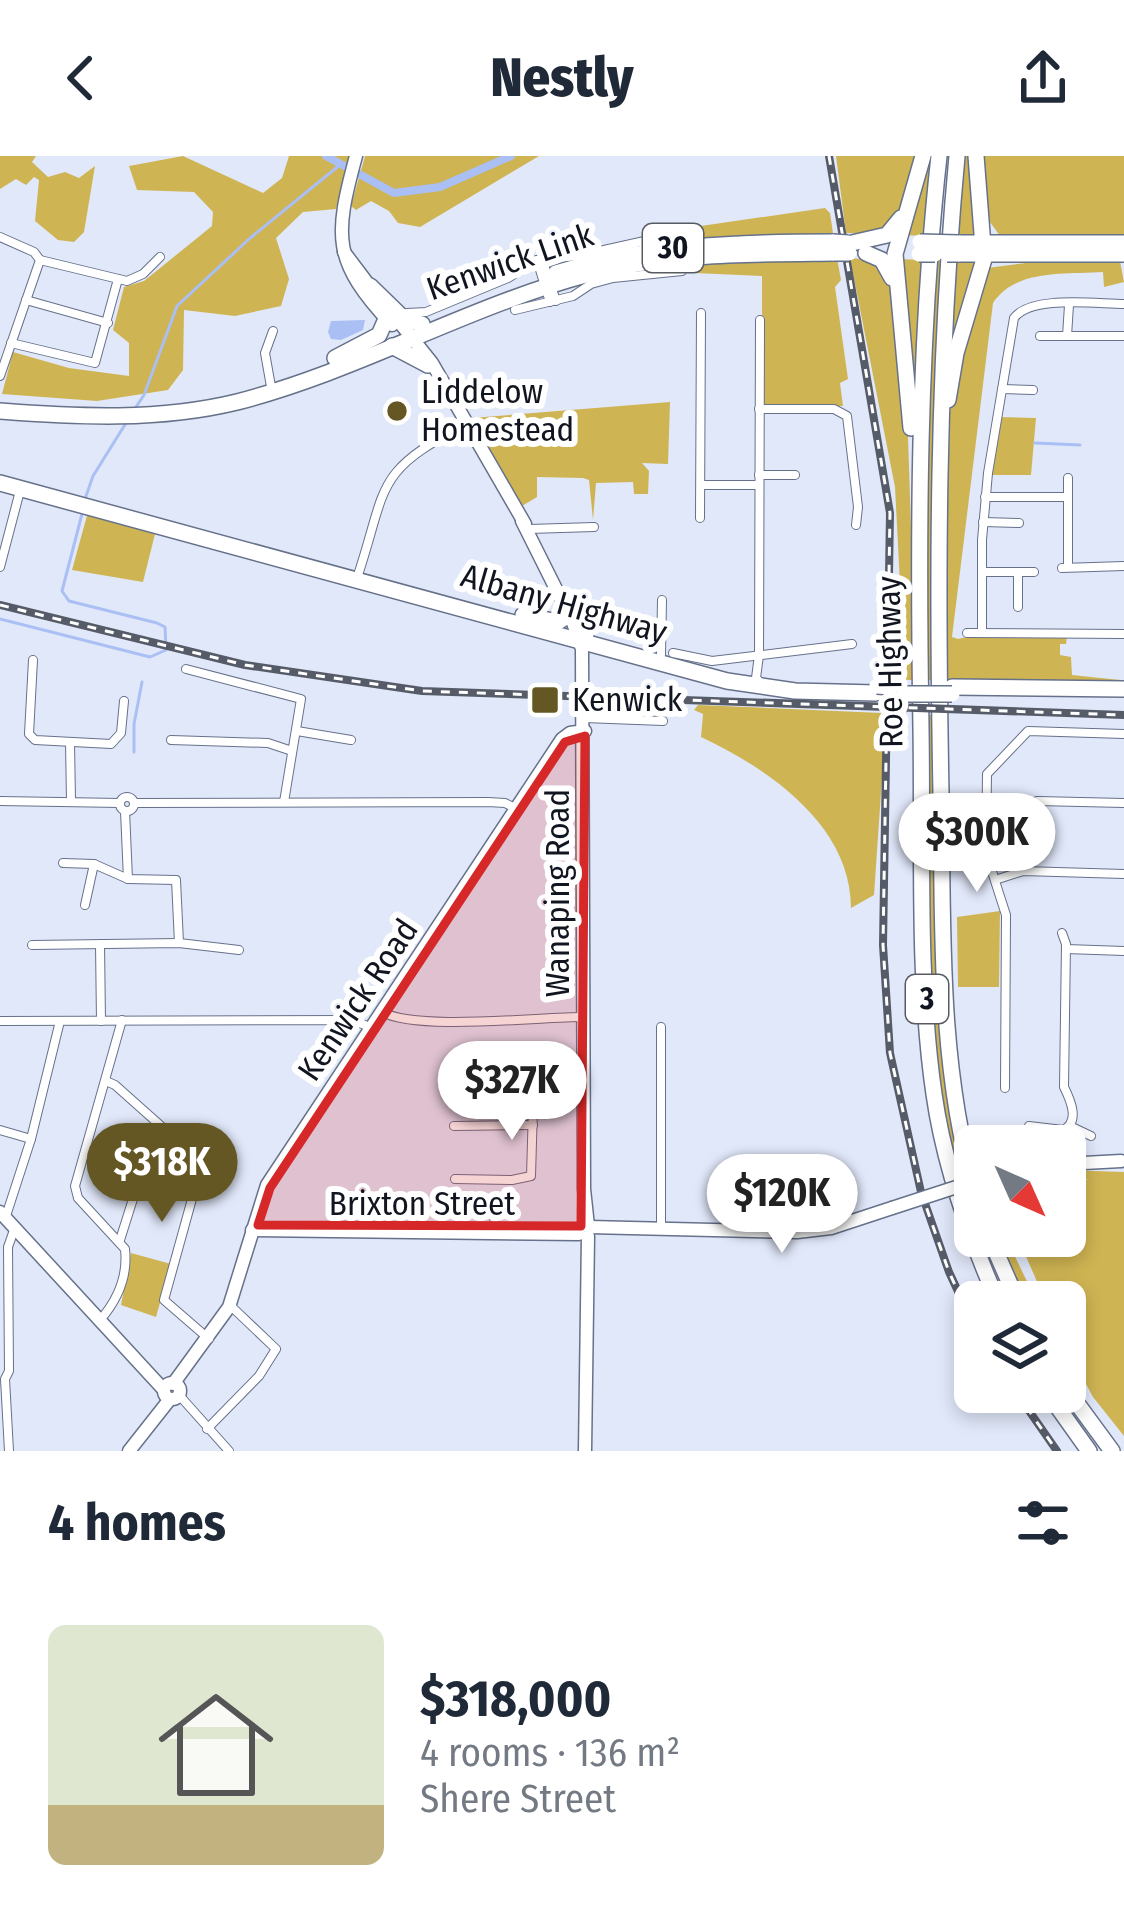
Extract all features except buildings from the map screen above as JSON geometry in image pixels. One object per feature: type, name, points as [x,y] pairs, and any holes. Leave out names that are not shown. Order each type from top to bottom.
[{"type":"highway","points":[[919,563],[896,248],[923,156]]},
{"type":"highway","name":"Roe Highway","points":[[939,156],[921,387],[926,963],[934,1094],[951,1172],[990,1281]]},
{"type":"highway","name":"Roe Highway","points":[[957,156],[938,468],[946,1011],[959,1125]]},
{"type":"highway","points":[[938,468],[956,353],[992,253],[976,156]]},
{"type":"highway","points":[[847,248],[891,232],[911,192]]},
{"type":"highway","points":[[847,248],[879,257],[890,269],[901,317]]},
{"type":"highway","name":"Kenwick Link","points":[[0,411],[156,410],[213,398],[273,383],[546,281],[676,258],[847,248],[1123,252]]},
{"type":"highway","name":"Kenwick Link","points":[[273,383],[468,315],[546,281]]},
{"type":"highway","points":[[378,288],[405,320],[406,335],[429,362]]},
{"type":"highway","points":[[429,362],[424,341],[468,315]]},
{"type":"highway","points":[[335,358],[380,335],[386,319]]},
{"type":"highway","name":"Kenwick Link","points":[[0,402],[98,412]]},
{"type":"highway","name":"Albany Highway","points":[[0,481],[514,616],[585,657],[600,652],[632,655],[760,682],[891,690],[1124,693]]},
{"type":"highway","name":"Albany Highway","points":[[358,576],[585,657],[667,654],[760,682]]},
{"type":"highway","points":[[514,616],[560,622],[566,608]]},
{"type":"highway","points":[[1062,1413],[1089,1451]]},
{"type":"highway","points":[[1084,1413],[1112,1451]]},
{"type":"main road","points":[[356,156],[342,210],[344,252],[356,282],[406,335]]},
{"type":"main road","points":[[344,252],[378,288]]},
{"type":"main road","points":[[429,362],[525,525],[585,657]]},
{"type":"main road","points":[[525,525],[585,657]]},
{"type":"main road","name":"Wanaping Road","points":[[585,657],[580,710],[585,727],[585,1451]]},
{"type":"main road","name":"Kenwick Road","points":[[210,1340],[231,1302],[270,1188],[519,810],[567,740],[585,727]]},
{"type":"main road","points":[[1086,1164],[1119,1164]]},
{"type":"main road","name":"Brixton Street","points":[[255,1228],[816,1230],[954,1188]]},
{"type":"main road","points":[[7,1219],[172,1392]]},
{"type":"main road","name":"Kenwick Road","points":[[135,1449],[233,1308],[255,1228]]},
{"type":"street","points":[[515,310],[577,256],[676,230]]},
{"type":"street","points":[[0,237],[34,252],[40,260],[118,278],[138,278],[160,257]]},
{"type":"street","points":[[0,376],[40,260]]},
{"type":"street","points":[[378,288],[402,310],[419,314],[508,278],[546,281],[573,296],[591,284],[614,278],[682,271]]},
{"type":"street","points":[[11,343],[91,364],[98,357],[118,278]]},
{"type":"street","points":[[26,300],[107,322]]},
{"type":"street","points":[[982,631],[985,497],[1016,313],[1035,304],[1124,304]]},
{"type":"street","points":[[1067,336],[1069,304]]},
{"type":"street","points":[[700,518],[701,313]]},
{"type":"street","points":[[760,320],[760,682]]},
{"type":"street","points":[[273,331],[265,353],[273,383]]},
{"type":"street","points":[[1040,336],[1124,336]]},
{"type":"street","points":[[1002,389],[1033,390]]},
{"type":"street","points":[[759,409],[834,409],[847,416],[856,525]]},
{"type":"street","points":[[358,576],[387,482],[410,456],[467,424]]},
{"type":"street","points":[[701,484],[795,475]]},
{"type":"street","points":[[1068,478],[1065,567],[1124,566]]},
{"type":"street","points":[[0,567],[21,487]]},
{"type":"street","points":[[985,497],[1068,497]]},
{"type":"street","points":[[983,522],[1019,523]]},
{"type":"street","points":[[525,525],[594,527]]},
{"type":"street","points":[[982,572],[1034,572]]},
{"type":"street","points":[[1018,572],[1018,607]]},
{"type":"street","points":[[662,600],[667,654],[712,661],[852,644]]},
{"type":"street","points":[[967,633],[1124,634]]},
{"type":"street","points":[[33,660],[29,734],[40,742],[111,744],[118,740],[124,701]]},
{"type":"street","points":[[186,669],[301,699],[284,802]]},
{"type":"street","points":[[585,727],[602,720],[663,721]]},
{"type":"street","points":[[1005,1088],[1006,919],[986,849],[986,776],[1022,735],[1036,730],[1124,734]]},
{"type":"street","points":[[297,731],[350,740]]},
{"type":"street","points":[[171,740],[268,743],[292,751]]},
{"type":"street","points":[[70,742],[71,801]]},
{"type":"street","points":[[128,879],[126,797],[134,803],[499,802],[519,810]]},
{"type":"street","points":[[0,801],[123,807]]},
{"type":"street","points":[[1037,801],[1124,803]]},
{"type":"street","points":[[63,863],[94,864],[128,879],[176,880],[179,943]]},
{"type":"street","points":[[85,905],[94,864]]},
{"type":"street","points":[[995,880],[1023,871],[1124,874]]},
{"type":"street","points":[[1062,933],[1066,949],[1064,1088],[1073,1107],[1070,1125]]},
{"type":"street","points":[[32,945],[179,943],[239,950]]},
{"type":"street","points":[[100,944],[101,1021]]},
{"type":"street","points":[[1066,949],[1124,951]]},
{"type":"street","points":[[385,1011],[402,1020],[585,1020]]},
{"type":"street","points":[[100,1316],[113,1304],[126,1258],[120,1240],[75,1193],[122,1020]]},
{"type":"street","points":[[0,1021],[352,1020],[374,1028]]},
{"type":"street","points":[[8,1451],[2,1380],[9,1371],[7,1219],[60,1021]]},
{"type":"street","points":[[661,1027],[661,1231]]},
{"type":"street","points":[[454,1179],[531,1176],[534,1073]]},
{"type":"street","points":[[453,1075],[585,1074]]},
{"type":"street","points":[[106,1081],[198,1159],[164,1300],[210,1340]]},
{"type":"street","points":[[120,1240],[157,1123]]},
{"type":"street","points":[[454,1126],[533,1125]]},
{"type":"street","points":[[0,1130],[31,1139]]},
{"type":"street","points":[[1086,1134],[1091,1136]]},
{"type":"street","points":[[495,1179],[495,1193]]},
{"type":"street","points":[[494,1231],[495,1206]]},
{"type":"street","points":[[207,1429],[240,1398],[275,1345],[233,1308]]},
{"type":"street","points":[[172,1392],[229,1451]]},
{"type":"highlighted area","points":[[585,736],[581,1226],[258,1225],[270,1188],[565,742]]},
{"type":"shaded area","points":[[0,156],[36,156],[32,162],[48,177],[65,172],[79,178],[95,166],[84,232],[74,242],[58,240],[35,221],[39,180],[34,177],[26,185],[16,179],[0,189]]},
{"type":"shaded area","points":[[183,156],[263,193],[282,178],[289,156],[349,156],[336,209],[303,212],[276,238],[289,279],[281,306],[235,316],[184,310],[183,370],[168,390],[97,401],[2,394],[13,352],[69,368],[129,376],[129,343],[113,330],[124,287],[144,281],[212,226],[213,212],[194,192],[137,190],[129,166]]},
{"type":"shaded area","points":[[365,156],[539,156],[420,227],[398,223],[389,211],[371,201],[356,210],[351,206]]},
{"type":"shaded area","points":[[836,156],[919,156],[899,217],[878,234],[846,233]]},
{"type":"shaded area","points":[[926,156],[935,156],[927,236],[903,235]]},
{"type":"shaded area","points":[[961,156],[974,156],[982,236],[954,235]]},
{"type":"shaded area","points":[[980,156],[1124,156],[1124,238],[1000,236],[990,222]]},
{"type":"shaded area","points":[[825,208],[833,233],[631,249],[687,234],[687,228]]},
{"type":"shaded area","points":[[837,258],[841,280],[835,287],[848,379],[840,383],[843,406],[765,406],[762,276],[695,273],[684,262]]},
{"type":"shaded area","points":[[850,258],[871,260],[890,276],[906,375],[916,680],[890,680],[900,584],[895,487]]},
{"type":"shaded area","points":[[933,258],[946,259],[935,680],[924,680],[923,490]]},
{"type":"shaded area","points":[[1064,258],[1120,261],[1124,282],[1104,287],[1103,272],[1043,275],[1015,284],[993,303],[952,637],[1067,635],[1066,644],[1060,644],[1060,655],[1071,657],[1072,675],[1120,683],[947,680],[943,677],[950,412],[957,369],[987,268]]},
{"type":"shaded area","points":[[898,259],[925,260],[915,451]]},
{"type":"shaded area","points":[[952,259],[978,260],[952,370]]},
{"type":"shaded area","points":[[670,402],[668,464],[642,463],[649,471],[648,494],[634,494],[633,482],[596,483],[593,520],[589,480],[583,478],[537,477],[537,497],[522,506],[472,418]]},
{"type":"shaded area","points":[[1000,417],[1036,418],[1031,475],[990,475]]},
{"type":"shaded area","points":[[88,512],[156,530],[143,582],[72,570]]},
{"type":"shaded area","points":[[698,705],[882,713],[874,895],[851,908],[847,878],[821,826],[778,783],[701,737],[703,714],[694,710]]},
{"type":"shaded area","points":[[924,715],[936,715],[941,990],[961,1125],[954,1125],[954,1172],[932,1035]]},
{"type":"shaded area","points":[[1000,911],[999,987],[958,987],[957,917]]},
{"type":"shaded area","points":[[1086,1171],[1124,1172],[1124,1436],[1086,1384],[1086,1281],[1037,1281],[1026,1257],[1086,1257]]},
{"type":"shaded area","points":[[131,1253],[171,1264],[156,1317],[121,1305]]},
{"type":"shaded area","points":[[1005,1257],[1015,1257],[1027,1281],[1015,1281]]},
{"type":"water","points":[[365,320],[363,330],[341,340],[331,339],[331,321]]},
{"type":"waterway","points":[[326,156],[394,193],[440,187],[511,156]]},
{"type":"waterway","points":[[134,410],[177,306],[341,164]]},
{"type":"waterway","points":[[85,499],[93,476],[126,423]]},
{"type":"waterway","points":[[1035,443],[1080,445]]},
{"type":"waterway","points":[[0,619],[150,657],[166,650],[165,627],[69,601],[62,591],[82,514]]},
{"type":"waterway","points":[[134,752],[142,682]]},
{"type":"railway","points":[[829,156],[890,513],[883,945],[890,1053],[921,1192],[954,1283]]},
{"type":"railway","points":[[0,605],[245,665],[422,691],[1124,715]]},
{"type":"railway","points":[[1031,1413],[1057,1451]]},
{"type":"place","name":"Liddelow Homestead","points":[[397,411]]},
{"type":"place","name":"Kenwick","points":[[545,700]]}]
